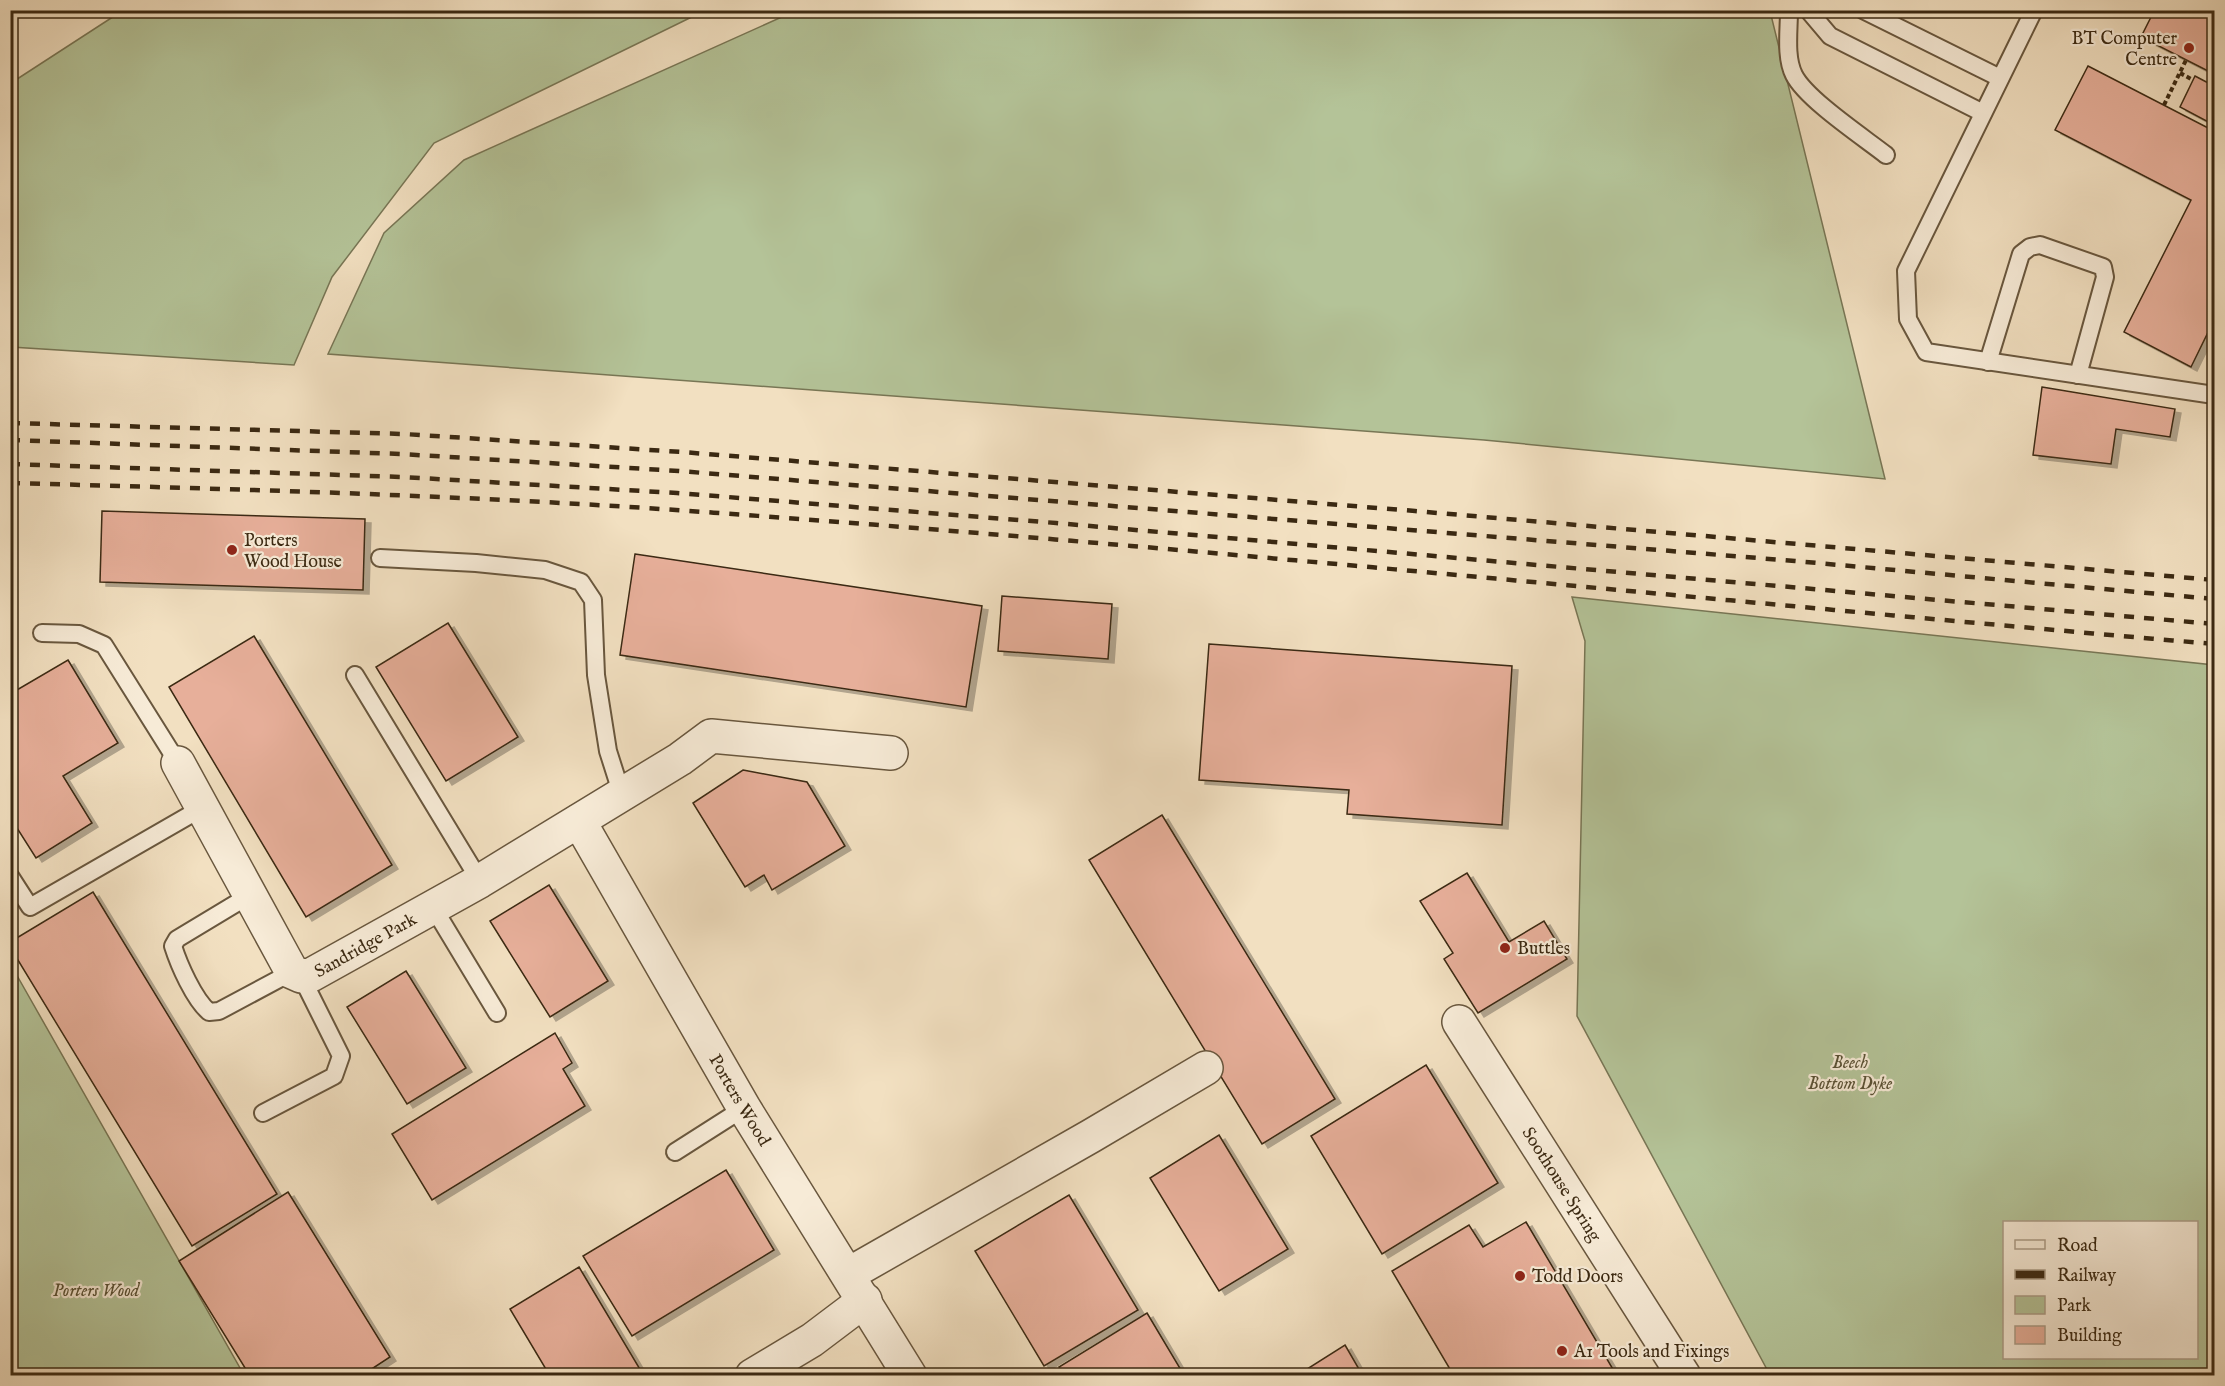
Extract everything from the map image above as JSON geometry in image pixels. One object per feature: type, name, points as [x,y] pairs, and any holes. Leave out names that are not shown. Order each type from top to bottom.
[{"type":"street","name":"Sandridge Park","points":[[178,763],[296,974],[311,975],[480,881],[680,759],[711,736],[891,753]]},
{"type":"street","name":"Porters Wood","points":[[579,821],[744,1108],[857,1287],[910,1376]]},
{"type":"street","name":"Soothouse Spring","points":[[1459,1023],[1684,1376]]},
{"type":"street","points":[[752,1376],[812,1340],[857,1287],[932,1226],[1206,1068]]},
{"type":"lane","points":[[1789,10],[1788,50],[1794,75],[1805,91],[1886,155]]},
{"type":"lane","points":[[1808,10],[1830,36],[1983,113]]},
{"type":"lane","points":[[1863,10],[2000,78]]},
{"type":"lane","points":[[2034,10],[1906,271],[1908,319],[1926,352],[2214,395]]},
{"type":"lane","points":[[1988,362],[2021,254],[2030,247],[2040,245],[2103,267],[2105,278],[2078,375]]},
{"type":"lane","points":[[380,558],[476,563],[545,570],[581,582],[592,600],[596,675],[608,751],[622,795]]},
{"type":"lane","points":[[42,633],[79,634],[104,645],[178,763]]},
{"type":"lane","points":[[354,675],[480,881]]},
{"type":"lane","points":[[10,876],[30,907],[202,808]]},
{"type":"lane","points":[[250,895],[177,939],[173,946],[202,1005],[209,1012],[219,1011],[296,974],[341,1056],[334,1076],[263,1113]]},
{"type":"lane","points":[[433,907],[496,1014]]},
{"type":"lane","points":[[675,1152],[744,1108]]},
{"type":"path","points":[[2164,105],[2186,60]]},
{"type":"path","points":[[2180,73],[2193,80]]},
{"type":"green space","points":[[122,11],[704,11],[434,143],[332,277],[294,365],[11,347],[11,83]]},
{"type":"green space","points":[[795,11],[1770,11],[1885,479],[1484,440],[328,354],[384,233],[464,160]]},
{"type":"green space","name":"Beech Bottom Dyke","points":[[1572,597],[2214,665],[2214,1375],[1770,1375],[1577,1016],[1585,641]]},
{"type":"green space","name":"Porters Wood","points":[[11,965],[244,1375],[11,1375]]},
{"type":"building","name":"BT Computer Centre","points":[[2139,10],[2214,10],[2214,74],[2141,37],[2151,17]]},
{"type":"building","name":"BT Computer Centre","points":[[2088,66],[2214,131],[2214,320],[2191,367],[2124,332],[2191,200],[2055,130]]},
{"type":"building","points":[[2195,76],[2214,86],[2214,125],[2180,107]]},
{"type":"building","points":[[2042,387],[2175,409],[2170,437],[2116,429],[2111,464],[2033,455]]},
{"type":"building","name":"Porters Wood House","points":[[102,511],[365,519],[363,590],[100,582]]},
{"type":"building","points":[[635,554],[982,606],[966,707],[620,655]]},
{"type":"building","points":[[1002,596],[1112,604],[1108,659],[998,651]]},
{"type":"building","points":[[448,623],[518,737],[446,781],[376,667]]},
{"type":"building","points":[[254,636],[392,865],[306,917],[169,687]]},
{"type":"building","points":[[1209,644],[1512,666],[1502,825],[1347,814],[1349,790],[1199,780]]},
{"type":"building","points":[[68,660],[118,743],[63,776],[92,823],[36,858],[10,817],[10,694]]},
{"type":"building","points":[[743,770],[807,782],[845,846],[772,890],[764,875],[745,887],[693,803]]},
{"type":"building","points":[[1162,815],[1335,1099],[1262,1144],[1089,860]]},
{"type":"building","name":"Buttles","points":[[1467,873],[1509,942],[1544,921],[1567,959],[1478,1013],[1444,959],[1453,953],[1420,901]]},
{"type":"building","points":[[549,885],[608,981],[550,1017],[490,921]]},
{"type":"building","points":[[93,892],[277,1194],[192,1246],[10,947],[10,942]]},
{"type":"building","points":[[406,971],[466,1068],[407,1104],[347,1007]]},
{"type":"building","points":[[555,1033],[572,1063],[563,1069],[585,1106],[432,1200],[392,1134]]},
{"type":"building","points":[[1426,1065],[1498,1183],[1382,1254],[1311,1136]]},
{"type":"building","points":[[1219,1135],[1288,1249],[1219,1291],[1150,1178]]},
{"type":"building","points":[[726,1170],[774,1250],[632,1336],[583,1256]]},
{"type":"building","points":[[288,1192],[390,1357],[361,1376],[250,1376],[179,1261]]},
{"type":"building","points":[[1069,1195],[1138,1310],[1044,1366],[975,1251]]},
{"type":"building","points":[[1526,1222],[1617,1376],[1454,1376],[1392,1271],[1469,1225],[1483,1247]]},
{"type":"building","points":[[579,1267],[644,1376],[550,1376],[510,1309]]},
{"type":"building","points":[[1147,1313],[1181,1370],[1171,1376],[1065,1376],[1059,1367]]},
{"type":"building","points":[[1345,1345],[1363,1376],[1296,1376]]},
{"type":"railway","points":[[10,423],[404,434],[682,452],[1415,511],[2214,580]]},
{"type":"railway","points":[[10,440],[401,454],[679,471],[1795,561],[2214,599]]},
{"type":"railway","points":[[10,464],[402,477],[677,493],[1056,523],[2214,624]]},
{"type":"railway","points":[[10,483],[427,496],[869,524],[2214,644]]},
{"type":"place","name":"BT Computer Centre","points":[[2189,48]]},
{"type":"place","name":"Porters Wood House","points":[[232,550]]},
{"type":"place","name":"Buttles","points":[[1505,948]]},
{"type":"place","name":"Todd Doors","points":[[1520,1276]]},
{"type":"place","name":"A1 Tools and Fixings","points":[[1562,1351]]}]
